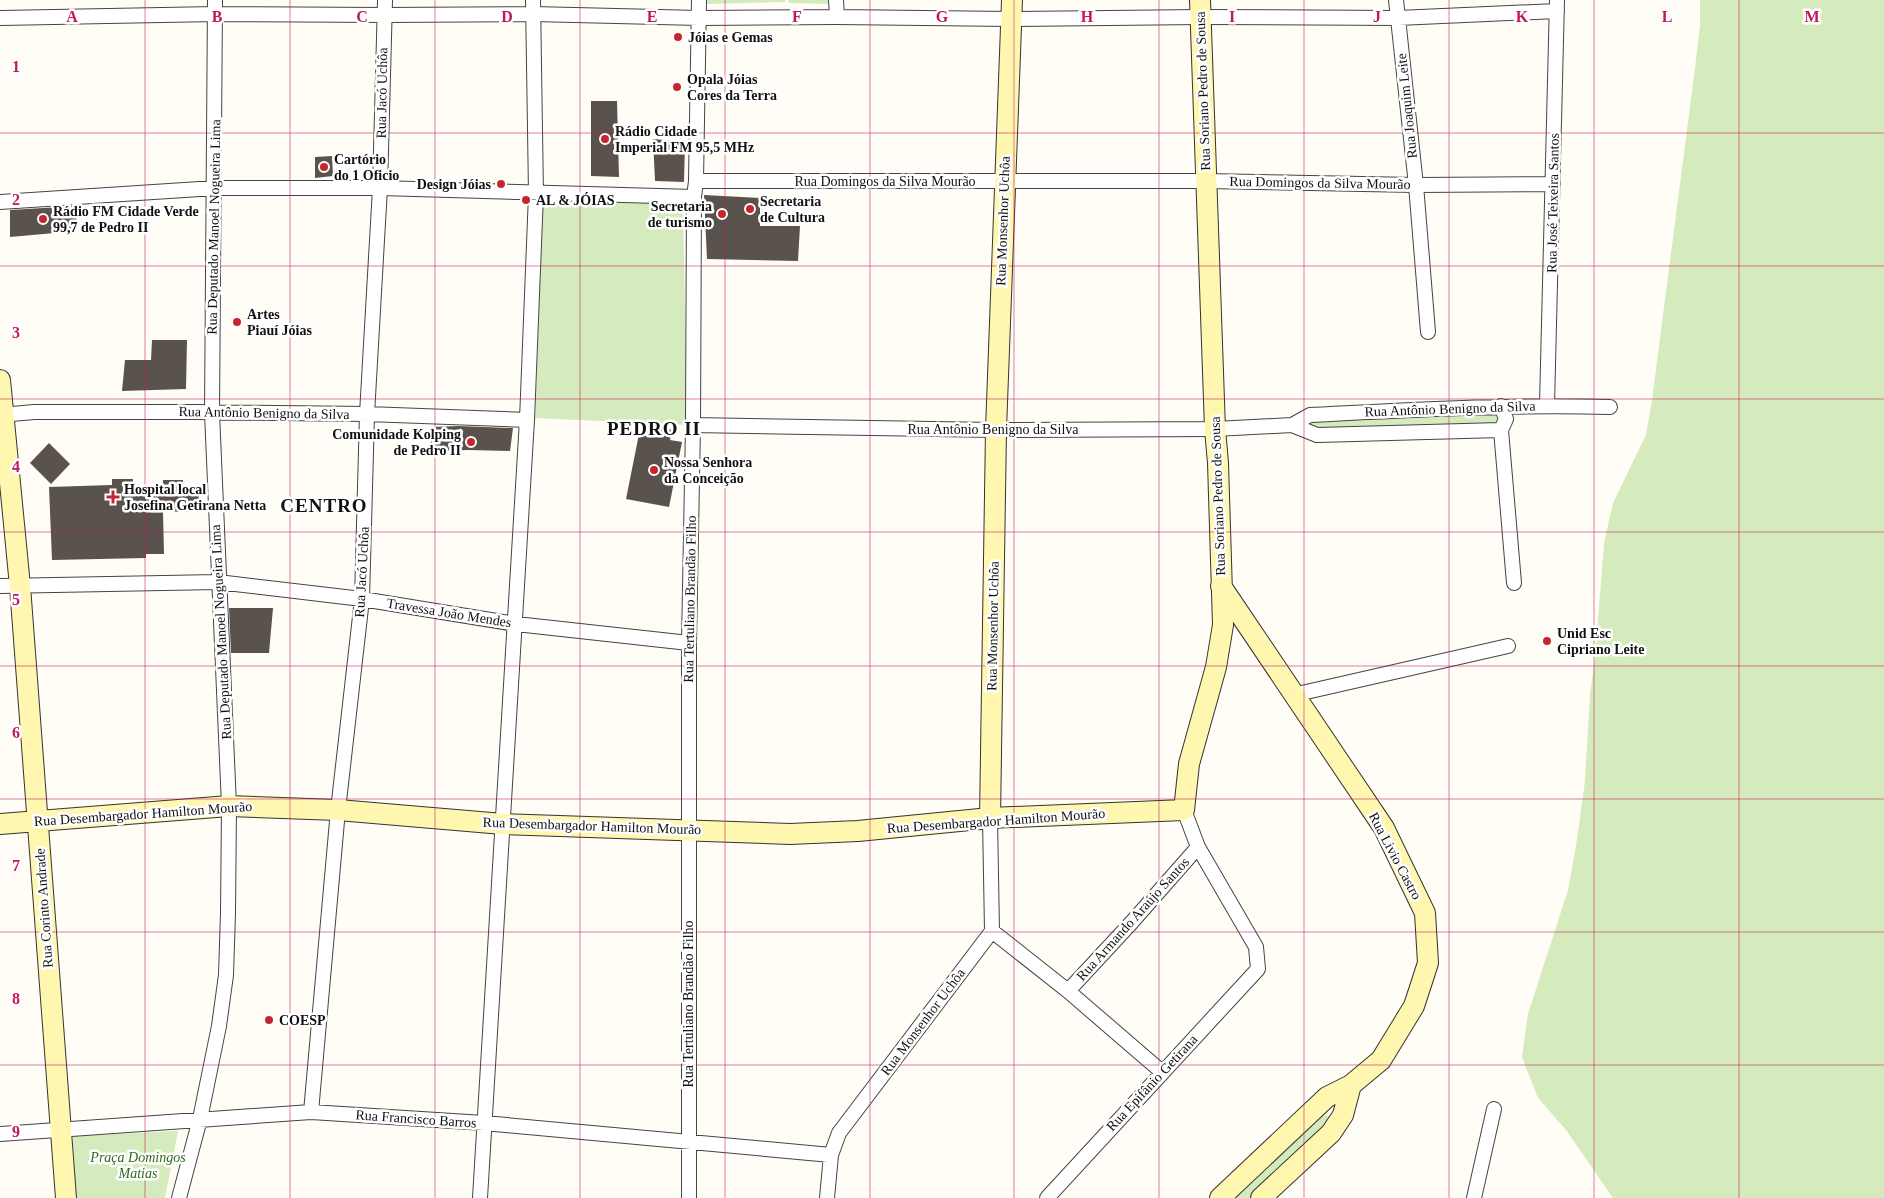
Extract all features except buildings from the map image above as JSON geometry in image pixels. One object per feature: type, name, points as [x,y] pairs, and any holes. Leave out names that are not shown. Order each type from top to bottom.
[{"type":"street","name":"Rua Jacó Uchôa","points":[[311,1112],[338,810],[362,599],[367,414],[380,188],[384,0]]},
{"type":"street","name":"Rua Tertuliano Brandão Filho","points":[[689,1198],[689,643],[693,425],[694,197],[696,181],[699,0]]},
{"type":"street","points":[[836,0],[837,17]]},
{"type":"street","name":"Rua Joaquim Leite","points":[[1396,0],[1416,185],[1428,332]]},
{"type":"street","points":[[0,18],[216,7],[384,15],[533,7],[699,18],[837,17],[1012,9],[1201,8],[1398,18],[1557,6]]},
{"type":"street","name":"Rua José Teixeira Santos","points":[[1547,405],[1557,6]]},
{"type":"street","name":"Rua Deputado Manoel Nogueira Lima","points":[[179,1198],[200,1119],[219,1026],[226,975],[229,806],[212,413],[216,7]]},
{"type":"street","points":[[480,1198],[528,420],[536,194],[533,7]]},
{"type":"street","name":"Rua Soriano Pedro de Sousa","points":[[1201,8],[1223,625],[1216,667],[1189,764],[1184,810],[1198,848],[1256,947],[1258,969]]},
{"type":"street","name":"Rua Monsenhor Uchôa","points":[[828,1198],[831,1155],[839,1133],[992,931],[990,818],[996,430],[1012,9]]},
{"type":"street","name":"Rua Domingos da Silva Mourão","points":[[696,181],[1206,181],[1416,185],[1553,184]]},
{"type":"street","points":[[0,202],[215,188],[380,188],[536,194],[694,197]]},
{"type":"street","name":"Rua Corinto Andrade","points":[[0,380],[10,586],[38,820],[66,1198]]},
{"type":"street","points":[[1500,406],[1506,419],[1501,430],[1514,583]]},
{"type":"street","name":"Rua Antônio Benigno da Silva","points":[[1292,425],[1310,415],[1500,406],[1610,407]]},
{"type":"street","name":"Rua Antônio Benigno da Silva","points":[[1,415],[34,412],[367,414],[528,420]]},
{"type":"street","name":"Rua Antônio Benigno da Silva","points":[[693,425],[996,430],[1215,429],[1292,425],[1317,435],[1501,430]]},
{"type":"street","name":"Travessa João Mendes","points":[[10,586],[218,582],[362,599],[516,624],[689,643]]},
{"type":"street","name":"Rua Livio Castro","points":[[1220,1198],[1327,1097],[1351,1085],[1382,1060],[1414,1006],[1428,963],[1425,913],[1384,828],[1293,695],[1222,586]]},
{"type":"street","points":[[1293,695],[1508,646]]},
{"type":"street","name":"Rua Desembargador Hamilton Mourão","points":[[0,824],[229,806],[338,810],[503,824],[790,834],[858,831],[990,818],[1184,810]]},
{"type":"street","name":"Rua Armando Araújo Santos","points":[[1068,991],[1198,848]]},
{"type":"street","points":[[992,931],[1068,991],[1162,1072]]},
{"type":"street","name":"Rua Epifânio Getirana","points":[[1048,1198],[1258,969]]},
{"type":"street","points":[[1261,1198],[1331,1133],[1343,1115],[1351,1085]]},
{"type":"street","points":[[1474,1198],[1494,1109]]},
{"type":"street","name":"Rua Francisco Barros","points":[[0,1134],[311,1112],[484,1123],[831,1155]]},
{"type":"green space","points":[[707,0],[785,0],[785,2],[707,4]]},
{"type":"green space","points":[[788,0],[831,0],[831,4],[789,3]]},
{"type":"green space","points":[[1700,0],[1884,0],[1884,1198],[1613,1198],[1566,1130],[1538,1098],[1522,1057],[1528,1014],[1568,890],[1576,846],[1585,781],[1590,694],[1595,657],[1604,543],[1613,503],[1646,435],[1652,400],[1695,68],[1700,25]]},
{"type":"green space","points":[[543,200],[683,203],[687,425],[535,418]]},
{"type":"green space","points":[[1498,411],[1499,428],[1313,431],[1310,418]]},
{"type":"green space","points":[[1323,1115],[1330,1116],[1331,1122],[1254,1198],[1232,1198]]},
{"type":"green space","name":"Praça Domingos Matias","points":[[178,1131],[165,1198],[75,1198],[73,1136]]},
{"type":"place","name":"Jóias e Gemas","points":[[678,37]]},
{"type":"place","name":"Opala Jóias Cores da Terra","points":[[677,87]]},
{"type":"place","name":"Rádio Cidade Imperial FM 95,5 MHz","points":[[605,139]]},
{"type":"place","name":"Cartório do 1 Oficio","points":[[324,167]]},
{"type":"place","name":"Design Jóias","points":[[501,184]]},
{"type":"place","name":"AL & JÓIAS","points":[[526,200]]},
{"type":"place","name":"Secretaria de Cultura","points":[[750,209]]},
{"type":"place","name":"Secretaria de turismo","points":[[722,214]]},
{"type":"place","name":"Rádio FM Cidade Verde 99,7 de Pedro II","points":[[43,219]]},
{"type":"place","name":"Artes Piauí Jóias","points":[[237,322]]},
{"type":"place","name":"Comunidade Kolping de Pedro II","points":[[471,442]]},
{"type":"place","name":"Nossa Senhora da Conceição","points":[[654,470]]},
{"type":"place","name":"Hospital local Josefina Getirana Netta","points":[[113,497]]},
{"type":"place","name":"Unid Esc Cipriano Leite","points":[[1547,641]]},
{"type":"place","name":"COESP","points":[[269,1020]]},
{"type":"district","name":"PEDRO II","points":[[654,428]]},
{"type":"district","name":"CENTRO","points":[[324,505]]}]
